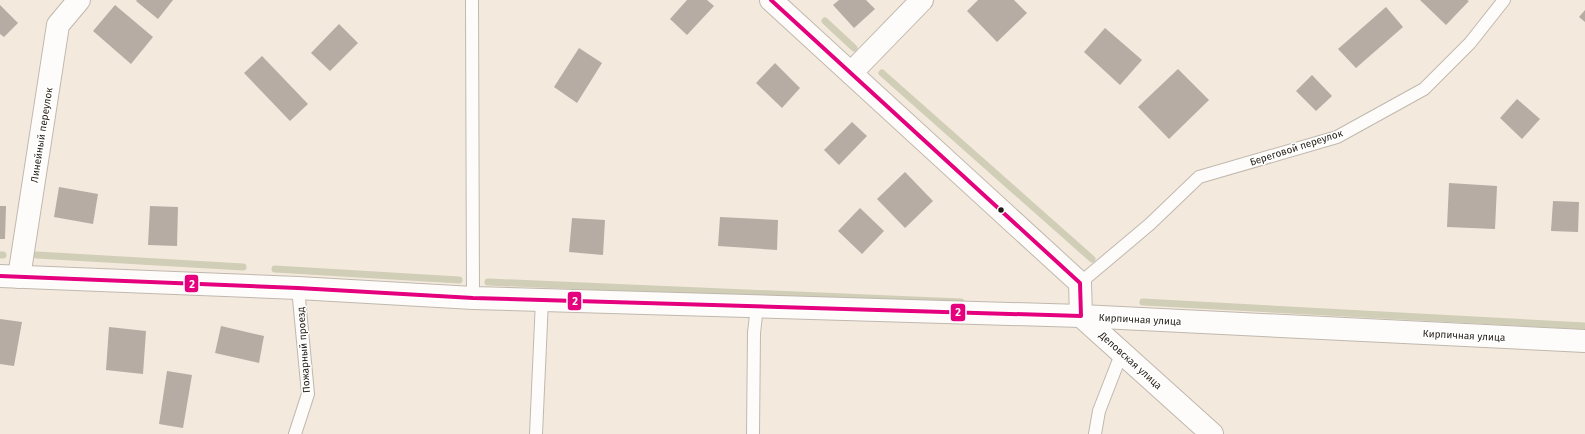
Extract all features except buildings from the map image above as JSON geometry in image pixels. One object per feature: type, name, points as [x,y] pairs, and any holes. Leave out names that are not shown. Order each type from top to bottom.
[{"type":"street","name":"Линейный переулок","points":[[10,276],[58,25],[79,0]]},
{"type":"street","points":[[771,0],[1080,283],[1081,316]]},
{"type":"street","points":[[851,73],[922,0]]},
{"type":"street","name":"Кирпичная улица","points":[[10,276],[298,288],[473,298],[1081,316],[1585,340]]},
{"type":"street","name":"Деповская улица","points":[[1081,316],[1212,434]]},
{"type":"lane","points":[[472,0],[473,298]]},
{"type":"lane","name":"Береговой переулок","points":[[1080,283],[1150,224],[1199,177],[1337,137],[1424,89],[1470,43],[1504,0]]},
{"type":"lane","name":"Пожарный проезд","points":[[295,434],[308,394],[298,288]]},
{"type":"lane","points":[[536,434],[542,300]]},
{"type":"lane","points":[[753,434],[754,333],[757,306]]},
{"type":"lane","points":[[1095,434],[1099,411],[1122,352]]},
{"type":"waterway","points":[[825,21],[854,48]]},
{"type":"waterway","points":[[882,73],[1092,259]]},
{"type":"waterway","points":[[37,255],[243,267]]},
{"type":"waterway","points":[[275,269],[459,280]]},
{"type":"waterway","points":[[488,282],[961,302]]},
{"type":"waterway","points":[[1143,302],[1585,326]]},
{"type":"transit line","name":"2","points":[[0,276],[298,288],[473,298],[1081,316],[1080,283],[771,0]]}]
